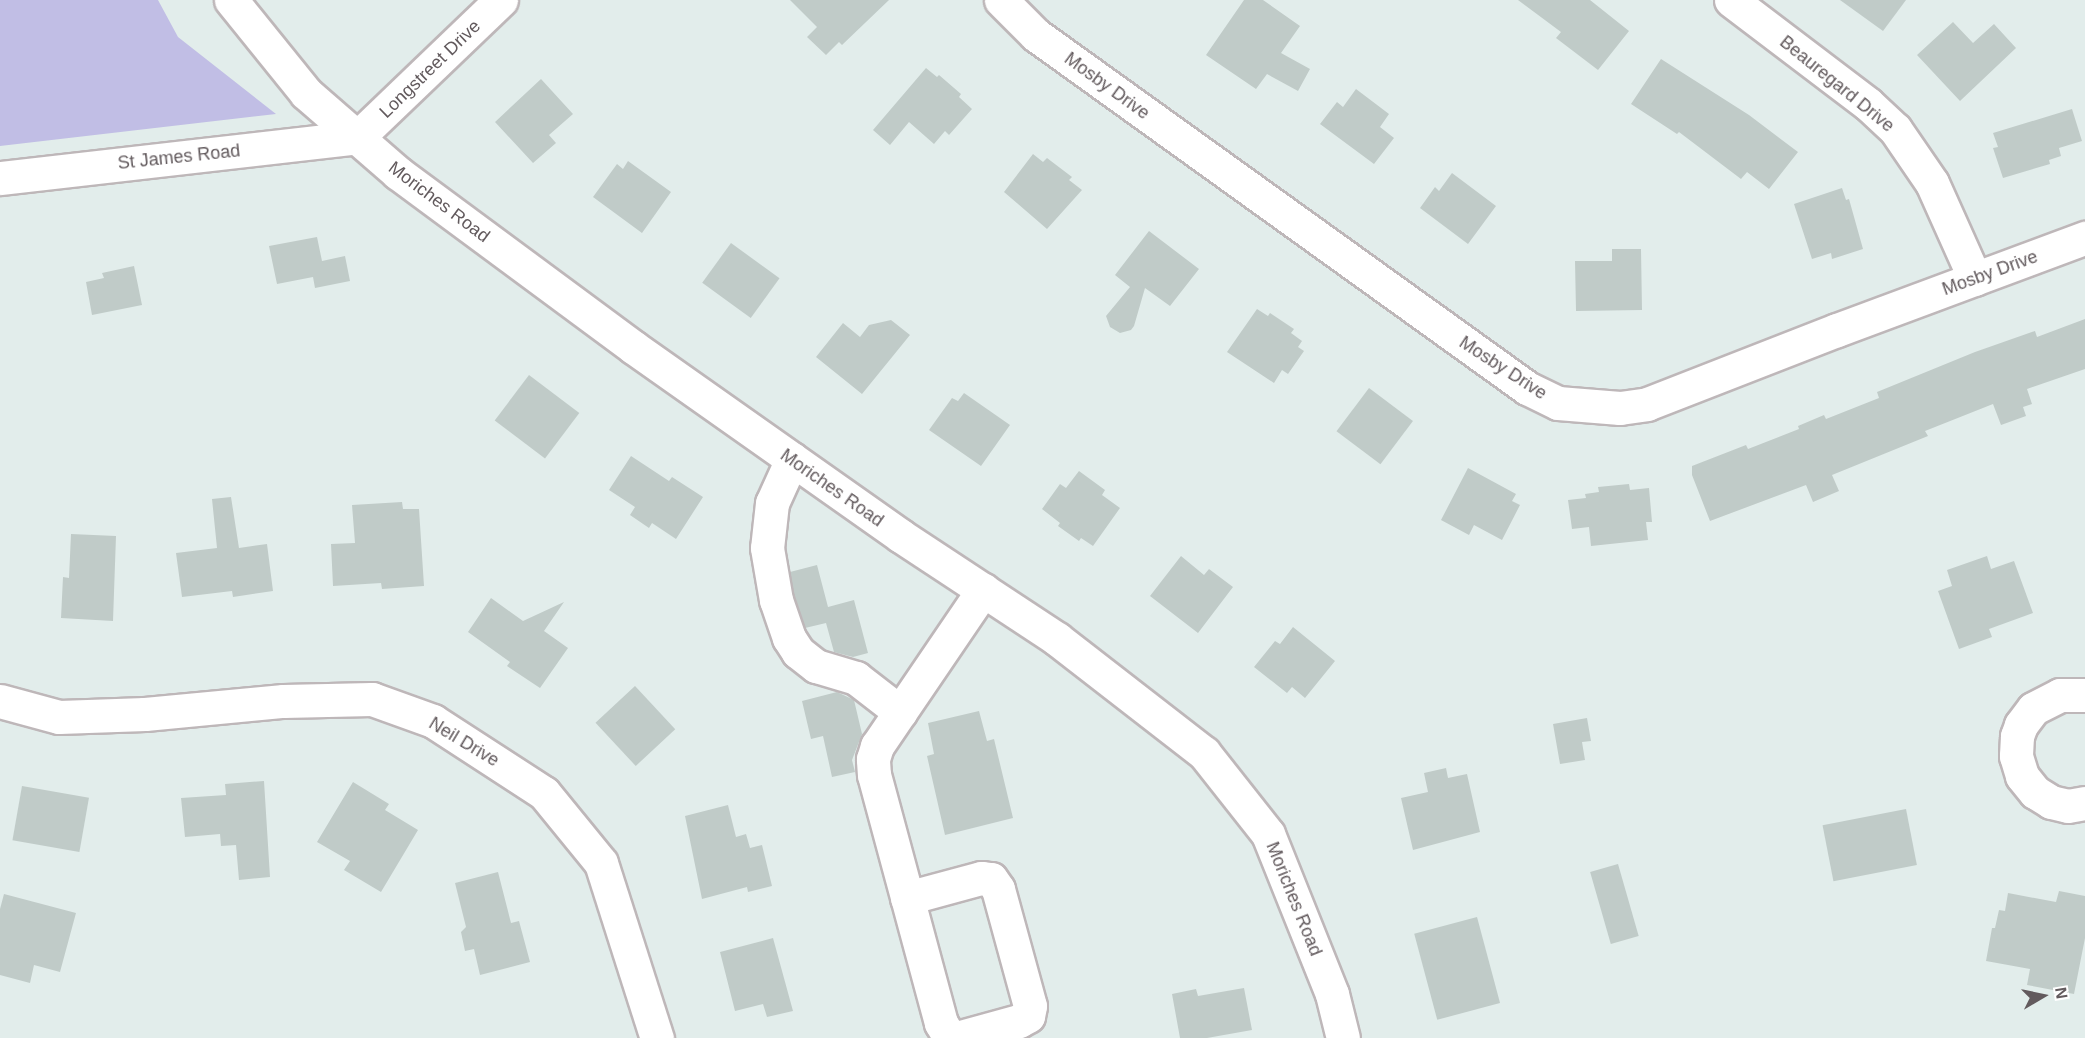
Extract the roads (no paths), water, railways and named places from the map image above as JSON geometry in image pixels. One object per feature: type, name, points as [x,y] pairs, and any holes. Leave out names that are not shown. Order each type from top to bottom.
[{"type":"street","name":"Moriches Road","points":[[231,0],[306,93],[417,187],[642,353],[792,459],[1057,639],[1204,753],[1268,834],[1332,994],[1343,1038]]},
{"type":"street","name":"Longstreet Drive","points":[[358,137],[501,0]]},
{"type":"street","name":"Mosby Drive","points":[[1000,0],[1036,35],[1527,388],[1558,403],[1620,408],[1647,404],[2085,238]]},
{"type":"street","name":"Beauregard Drive","points":[[1731,0],[1868,104],[1895,129],[1932,183],[1975,279]]},
{"type":"street","name":"St James Road","points":[[0,178],[358,137]]},
{"type":"street","points":[[792,459],[772,503],[767,548],[776,600],[789,638],[798,652],[816,666],[856,678],[900,712]]},
{"type":"street","points":[[907,898],[981,878],[991,879],[998,889],[1030,1006],[1028,1016],[1019,1021],[956,1038],[947,1033],[942,1023],[907,898],[873,775],[877,746],[983,590]]},
{"type":"street","points":[[2085,695],[2060,694],[2033,709],[2021,725],[2017,736],[2016,756],[2022,776],[2035,792],[2068,806],[2085,803]]},
{"type":"street","name":"Neil Drive","points":[[0,701],[59,717],[145,714],[283,701],[372,699],[433,721],[544,793],[601,863],[657,1038]]}]
